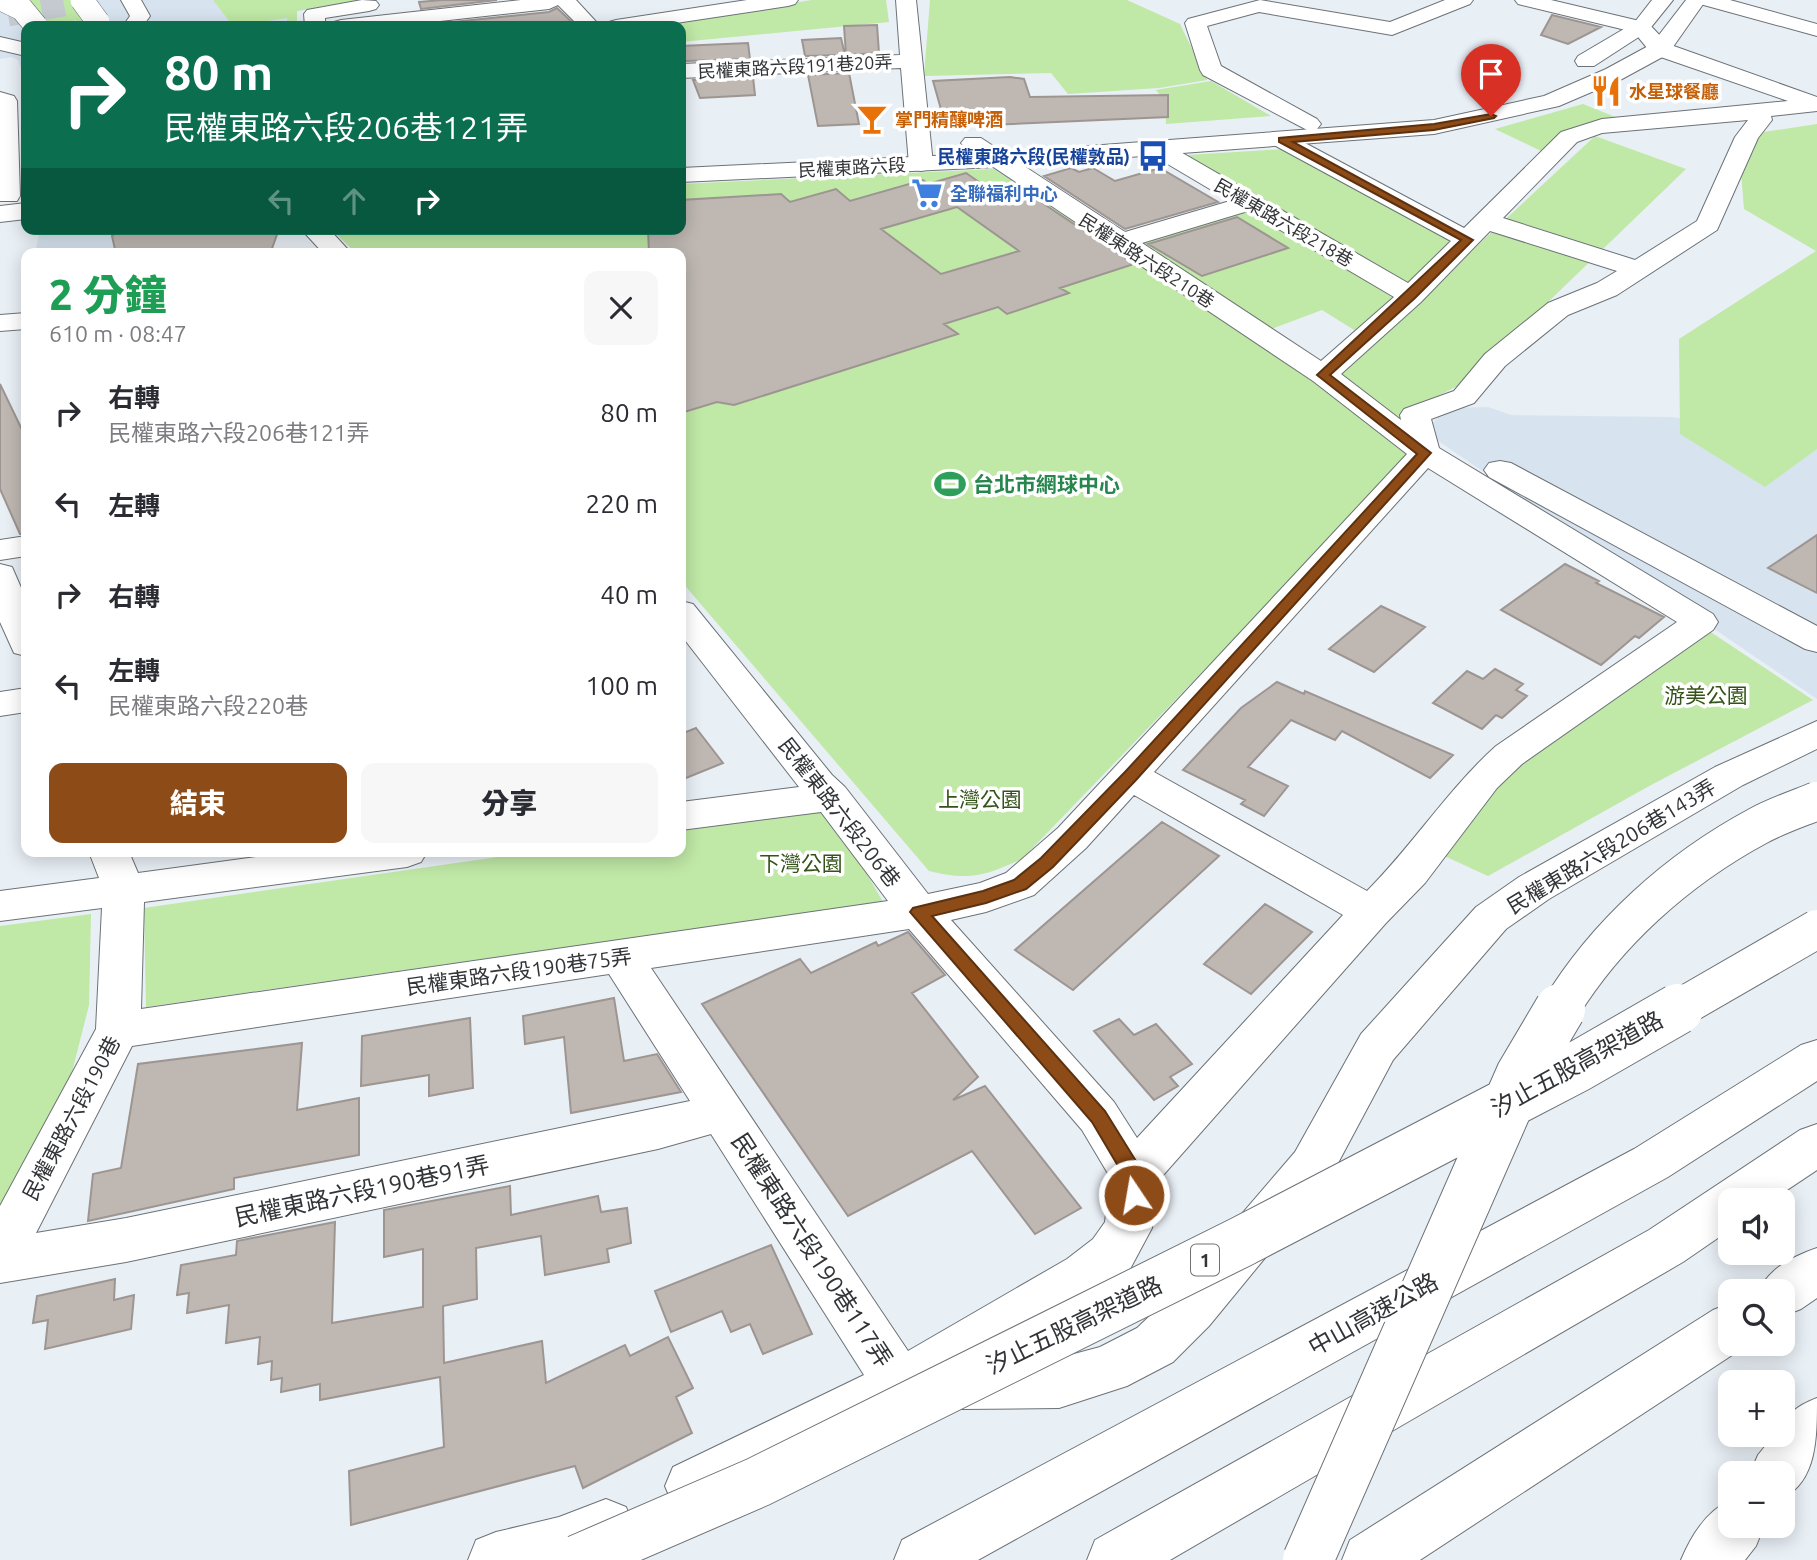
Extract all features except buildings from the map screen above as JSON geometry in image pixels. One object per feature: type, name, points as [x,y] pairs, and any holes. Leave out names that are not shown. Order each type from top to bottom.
[{"type":"main road","points":[[82,0],[98,21]]},
{"type":"main road","points":[[131,0],[140,16],[136,21]]},
{"type":"main road","points":[[314,20],[396,0]]},
{"type":"main road","points":[[649,21],[789,0]]},
{"type":"main road","points":[[906,0],[920,154]]},
{"type":"main road","points":[[1309,124],[1211,70],[1195,23],[1259,6],[1392,29],[1463,0]]},
{"type":"main road","points":[[1525,0],[1641,27],[1660,49],[1817,104]]},
{"type":"main road","points":[[1566,69],[1599,55],[1641,27],[1663,0]]},
{"type":"main road","name":"民權東路六段","points":[[686,156],[920,154],[995,160],[1434,127],[1551,101],[1614,74],[1660,49],[1696,0]]},
{"type":"main road","points":[[1707,0],[1817,30]]},
{"type":"main road","points":[[385,21],[560,1],[584,21]]},
{"type":"main road","points":[[3,11],[14,2],[25,10],[33,21]]},
{"type":"main road","points":[[0,43],[21,49]]},
{"type":"main road","name":"民權東路六段191巷20弄","points":[[686,71],[910,61]]},
{"type":"main road","name":"民權東路六段","points":[[686,175],[920,154],[973,142],[1400,118],[1532,83]]},
{"type":"main road","points":[[0,99],[6,100],[12,203]]},
{"type":"main road","points":[[1323,375],[1411,296],[1569,137],[1584,129],[1817,104]]},
{"type":"main road","points":[[1425,453],[1415,415],[1464,397],[1487,368],[1546,317],[1558,309],[1607,289],[1708,225],[1747,137],[1760,120],[1759,110]]},
{"type":"main road","points":[[1282,140],[1477,230],[1638,269]]},
{"type":"main road","name":"民權東路六段210巷","points":[[973,142],[995,160],[1323,375],[1425,453],[1701,622],[1509,755],[1483,779],[1411,872],[1371,912]]},
{"type":"main road","name":"民權東路六段218巷","points":[[1157,148],[1411,296]]},
{"type":"main road","points":[[1119,242],[1249,203]]},
{"type":"main road","points":[[320,235],[333,248]]},
{"type":"main road","points":[[0,323],[21,321]]},
{"type":"main road","name":"民權東路六段190巷75弄","points":[[118,1030],[919,912],[986,897],[1020,884],[1072,838],[1425,453]]},
{"type":"main road","points":[[1500,470],[1817,640]]},
{"type":"main road","points":[[0,550],[21,547]]},
{"type":"main road","points":[[0,574],[21,631]]},
{"type":"main road","name":"民權東路六段206巷","points":[[686,622],[818,785],[831,797],[919,912],[1098,1116],[1134,1174]]},
{"type":"main road","points":[[0,704],[21,701]]},
{"type":"main road","name":"民權東路六段206巷143弄","points":[[900,1384],[1059,1383],[1109,1370],[1155,1345],[1191,1310],[1312,1166],[1377,1047],[1491,918],[1534,888],[1729,776],[1817,734]]},
{"type":"main road","points":[[900,1384],[1085,1275],[1111,1255],[1128,1228],[1134,1195],[1134,1174],[1371,912],[1130,776]]},
{"type":"main road","points":[[686,815],[831,797]]},
{"type":"main road","points":[[1308,1560],[1521,1075],[1580,976],[1664,887],[1759,826],[1817,801]]},
{"type":"main road","points":[[0,906],[117,871],[331,857]]},
{"type":"main road","name":"民權東路六段190巷","points":[[0,1254],[118,1030],[117,871]]},
{"type":"main road","name":"汐止五股高架道路","points":[[578,1560],[758,1482],[1241,1242],[1577,1067],[1817,929]]},
{"type":"main road","name":"民權東路六段190巷117弄","points":[[496,1560],[559,1545],[606,1527],[900,1384],[620,956]]},
{"type":"main road","name":"中山高速公路","points":[[922,1560],[1651,1163],[1817,1058]]},
{"type":"main road","name":"民權東路六段190巷91弄","points":[[0,1261],[153,1235],[658,1129],[722,1112]]},
{"type":"main road","points":[[1751,1188],[1817,1144]]},
{"type":"main road","points":[[1115,1560],[1666,1246],[1718,1211]]},
{"type":"main road","points":[[1795,1285],[1817,1270]]},
{"type":"main road","points":[[1370,1560],[1718,1335]]},
{"type":"main road","points":[[1787,1461],[1817,1424]]},
{"type":"main road","points":[[1709,1560],[1726,1538]]},
{"type":"shaded area","points":[[0,0],[361,0],[297,11],[297,21],[21,21],[21,69],[18,60],[12,57],[0,59]]},
{"type":"shaded area","points":[[39,235],[216,235],[217,248],[36,248]]},
{"type":"shaded area","points":[[1817,402],[1817,699],[1425,432],[1446,408],[1488,407],[1511,415],[1673,417],[1766,432]]},
{"type":"green space","points":[[23,0],[71,0],[85,21],[44,21],[36,9]]},
{"type":"green space","points":[[213,0],[361,0],[297,11],[297,21],[287,21],[287,18],[229,21]]},
{"type":"green space","points":[[812,0],[886,0],[889,22],[686,42],[686,21],[671,21]]},
{"type":"green space","points":[[930,0],[1127,0],[1180,24],[1207,80],[1159,88],[1068,94],[1051,73],[924,76]]},
{"type":"green space","points":[[1211,81],[1271,116],[1166,124],[1165,101],[1156,90]]},
{"type":"green space","points":[[1583,104],[1623,120],[1578,126],[1541,151],[1495,129]]},
{"type":"green space","points":[[1817,124],[1817,449],[1765,487],[1680,434],[1679,339],[1816,251],[1744,209],[1738,136]]},
{"type":"green space","name":"台北市網球中心","points":[[1595,136],[1686,169],[1465,382],[1403,414],[1416,450],[1022,859],[987,873],[956,876],[929,871],[686,587],[686,248],[351,248],[337,235],[686,235],[686,184],[994,169],[1326,386]]},
{"type":"green space","points":[[1285,149],[1458,240],[1404,291],[1172,156]]},
{"type":"green space","points":[[1243,208],[1397,297],[1359,333],[1322,310],[1269,330],[1133,242]]},
{"type":"green space","name":"游美公園","points":[[1706,629],[1813,700],[1651,785],[1488,876],[1440,854],[1500,776]]},
{"type":"green space","name":"下灣公園","points":[[830,809],[883,902],[146,1007],[144,908],[497,857],[686,857],[686,830]]},
{"type":"green space","points":[[91,914],[89,1005],[70,1080],[0,1208],[0,926]]},
{"type":"tunnel","points":[[8,15],[91,0]]},
{"type":"place","name":"水星球餐廳","points":[[1606,91]]},
{"type":"place","name":"掌門精釀啤酒","points":[[872,119]]},
{"type":"place","name":"民權東路六段(民權敦品)","points":[[1153,156]]},
{"type":"place","name":"全聯福利中心","points":[[927,193]]},
{"type":"place","name":"台北市網球中心","points":[[950,484]]},
{"type":"route","points":[[1134,1195],[1134,1174],[1120,1147],[1098,1116],[919,912],[986,897],[1020,884],[1047,862],[1130,776],[1425,453],[1323,375],[1411,296],[1468,240],[1282,140],[1434,127],[1491,116]]},
{"type":"park label","name":"上灣公園","points":[[980,799]]}]
